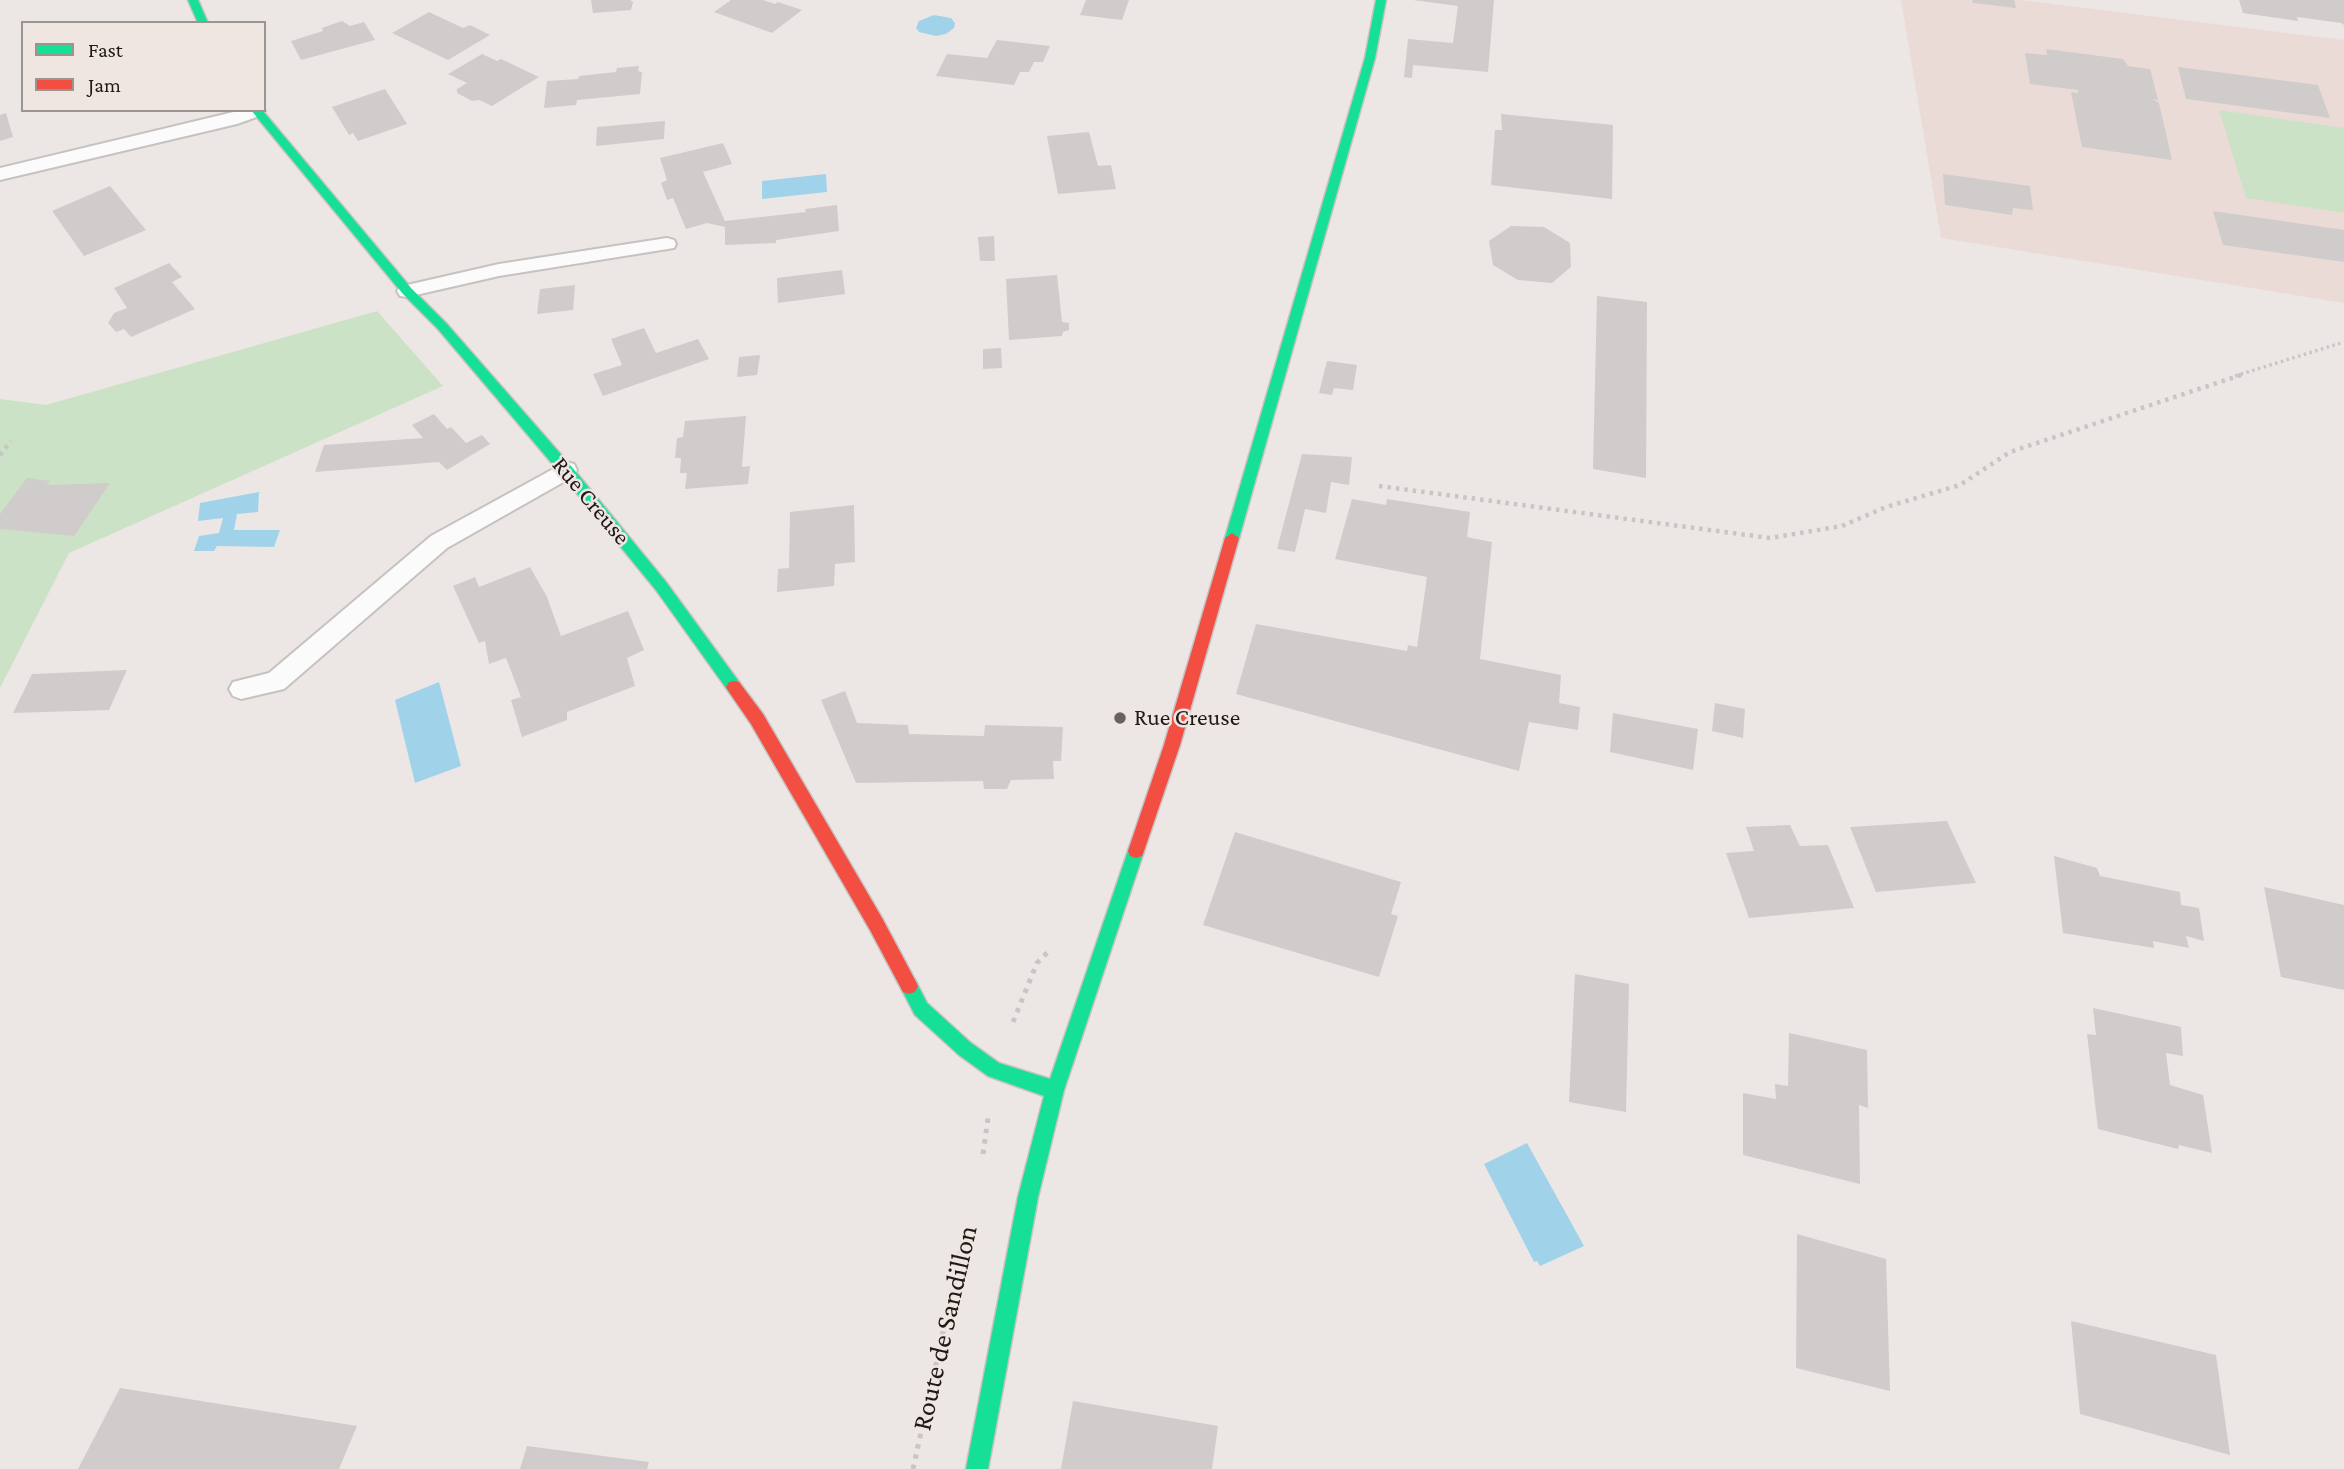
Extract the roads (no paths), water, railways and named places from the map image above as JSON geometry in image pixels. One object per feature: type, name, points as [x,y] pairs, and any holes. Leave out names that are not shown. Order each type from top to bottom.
[{"type":"main road","points":[[193,0],[202,21]]},
{"type":"main road","points":[[977,1469],[1028,1197],[1055,1090],[1172,745],[1370,58],[1381,0]]},
{"type":"main road","name":"Rue Creuse","points":[[257,112],[407,291],[442,326],[566,470],[661,586],[757,719],[876,924],[921,1009],[965,1049],[994,1070],[1055,1090]]},
{"type":"lane","points":[[0,174],[231,120],[253,112]]},
{"type":"lane","points":[[407,291],[499,270],[667,244]]},
{"type":"lane","points":[[241,689],[276,682],[439,542],[566,470]]},
{"type":"water","points":[[934,15],[951,18],[955,23],[954,28],[946,34],[936,36],[919,32],[916,28],[919,21]]},
{"type":"water","points":[[826,174],[827,192],[762,199],[762,181]]},
{"type":"water","points":[[259,492],[258,512],[237,514],[234,530],[280,530],[274,547],[217,546],[214,551],[194,551],[199,536],[219,533],[223,518],[198,521],[200,503]]},
{"type":"water","points":[[439,682],[461,766],[415,783],[395,700]]},
{"type":"water","points":[[1527,1143],[1584,1246],[1540,1266],[1537,1261],[1534,1262],[1484,1164]]},
{"type":"place","name":"Rue Creuse","points":[[1120,718]]}]
